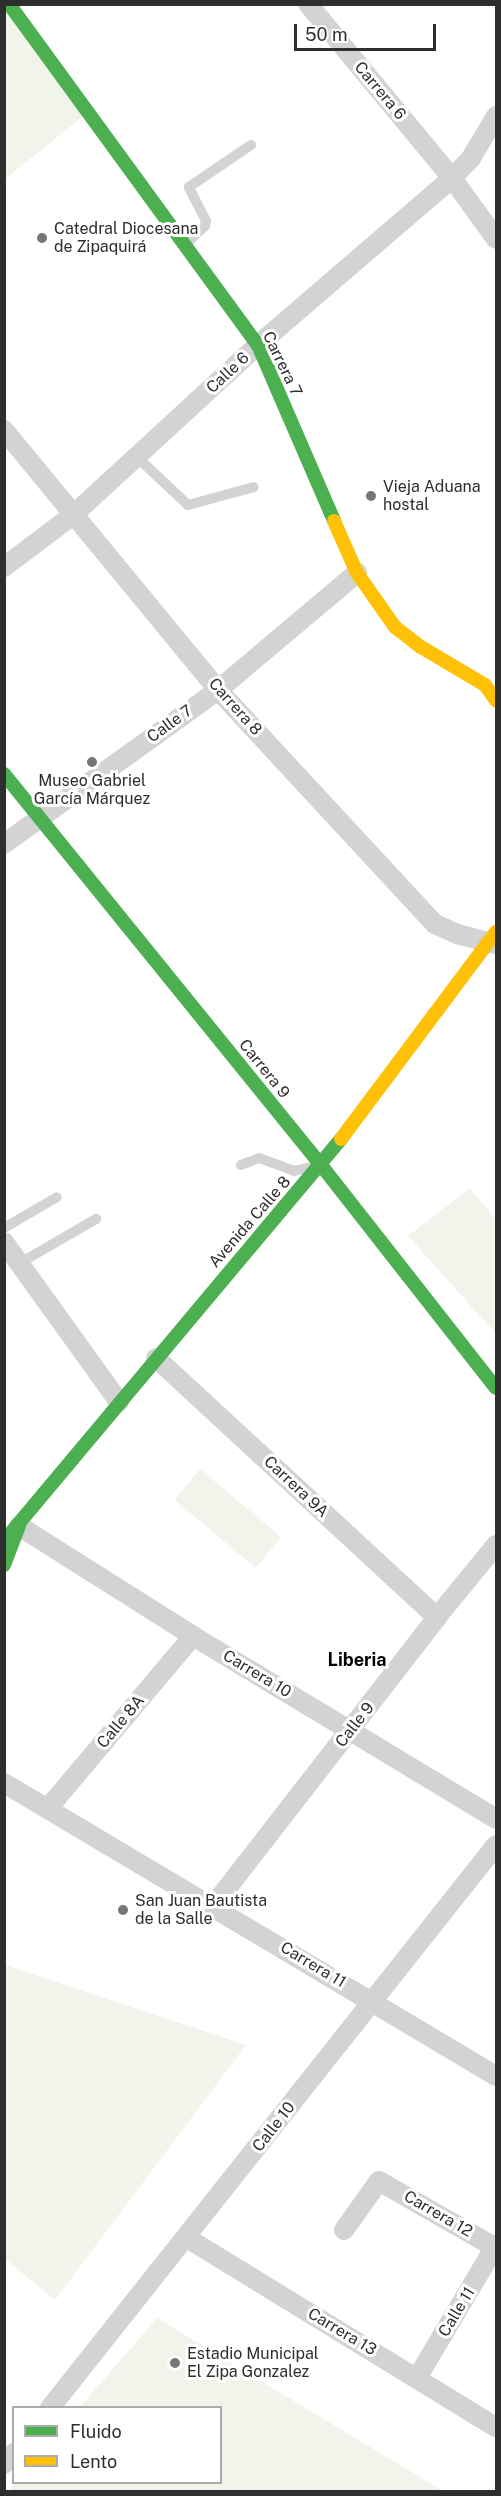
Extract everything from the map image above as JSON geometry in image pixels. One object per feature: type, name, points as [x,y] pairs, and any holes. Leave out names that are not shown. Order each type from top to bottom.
[{"type":"street","name":"Carrera 7","points":[[9,4],[258,345],[357,573],[395,627],[421,647],[485,685],[496,700]]},
{"type":"street","name":"Carrera 6","points":[[308,4],[452,178]]},
{"type":"street","name":"Calle 6","points":[[4,567],[73,515],[258,345],[452,178],[471,158],[496,116]]},
{"type":"street","points":[[452,178],[496,239]]},
{"type":"street","name":"Carrera 8","points":[[4,430],[218,690],[435,924],[457,934],[494,938]]},
{"type":"street","name":"Calle 7","points":[[4,844],[218,690],[357,573]]},
{"type":"street","name":"Carrera 9","points":[[4,774],[38,819],[321,1165],[496,1388]]},
{"type":"street","name":"Avenida Calle 8","points":[[4,1541],[20,1526],[119,1402],[321,1165],[494,938]]},
{"type":"street","points":[[4,1242],[119,1402]]},
{"type":"street","name":"Carrera 9A","points":[[156,1358],[437,1617]]},
{"type":"street","name":"Avenida Calle 8","points":[[4,1565],[20,1526]]},
{"type":"street","name":"Carrera 10","points":[[20,1526],[193,1636],[496,1819]]},
{"type":"street","name":"Calle 9","points":[[214,1905],[437,1617],[496,1545]]},
{"type":"street","name":"Calle 8A","points":[[49,1808],[193,1636]]},
{"type":"street","name":"Carrera 11","points":[[4,1783],[214,1905],[496,2076]]},
{"type":"street","name":"Calle 10","points":[[52,2406],[187,2238],[496,1845]]},
{"type":"street","name":"Carrera 12","points":[[344,2230],[373,2186],[379,2181],[496,2247]]},
{"type":"street","name":"Carrera 13","points":[[187,2238],[496,2427]]},
{"type":"street","name":"Calle 11","points":[[417,2378],[496,2247]]},
{"type":"lane","points":[[184,245],[205,226],[206,221],[189,187],[251,145]]},
{"type":"lane","points":[[137,457],[188,505],[254,488]]},
{"type":"lane","points":[[241,1165],[259,1158],[294,1171],[321,1165]]},
{"type":"lane","points":[[4,1228],[57,1197]]},
{"type":"lane","points":[[20,1263],[96,1219]]},
{"type":"shaded area","points":[[4,5],[87,113],[5,179]]},
{"type":"shaded area","points":[[470,1188],[496,1220],[496,1334],[408,1236]]},
{"type":"shaded area","points":[[200,1469],[281,1537],[255,1568],[174,1500]]},
{"type":"shaded area","points":[[5,1965],[246,2045],[55,2300],[5,2259]]},
{"type":"shaded area","name":"Estadio Municipal El Zipa Gonzalez","points":[[157,2318],[443,2491],[8,2491],[14,2484],[222,2484],[222,2406],[81,2406]]},
{"type":"traffic: fast","points":[[9,4],[258,345],[334,521]]},
{"type":"traffic: fast","points":[[4,774],[321,1165],[496,1388]]},
{"type":"traffic: fast","points":[[4,1541],[341,1139]]},
{"type":"traffic: fast","points":[[4,1565],[19,1526]]},
{"type":"traffic: slow","points":[[334,521],[357,573],[395,627],[421,647],[485,685],[496,701]]},
{"type":"traffic: slow","points":[[341,1139],[496,932]]},
{"type":"place","name":"Catedral Diocesana de Zipaquirá","points":[[42,238]]},
{"type":"place","name":"Vieja Aduana hostal","points":[[371,496]]},
{"type":"place","name":"Museo Gabriel García Márquez","points":[[92,762]]},
{"type":"place","name":"San Juan Bautista de la Salle","points":[[123,1910]]},
{"type":"place","name":"Estadio Municipal El Zipa Gonzalez","points":[[175,2363]]},
{"type":"district","name":"Liberia","points":[[357,1660]]}]
